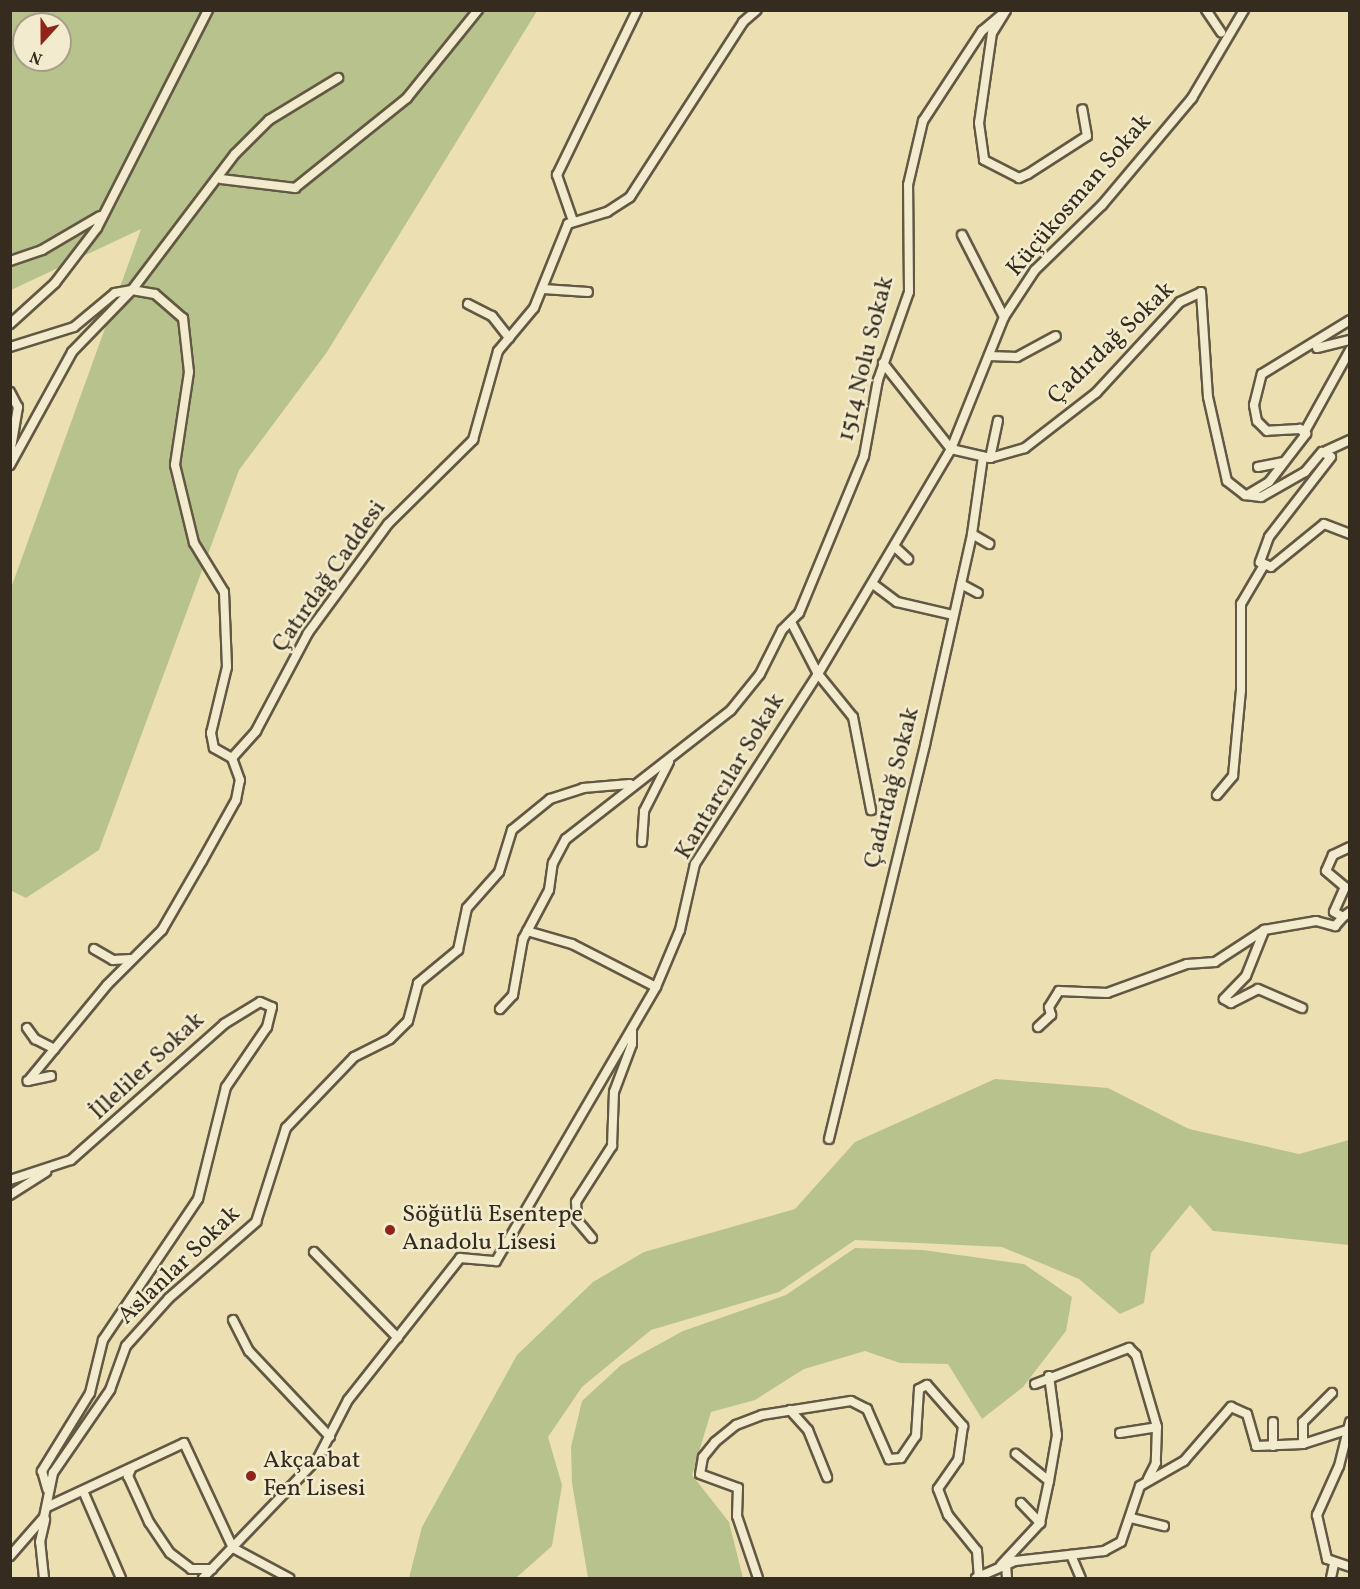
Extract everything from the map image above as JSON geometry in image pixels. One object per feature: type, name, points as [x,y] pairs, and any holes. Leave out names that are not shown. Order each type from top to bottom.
[{"type":"street","points":[[10,324],[55,283],[97,228],[100,216],[208,10]]},
{"type":"street","points":[[221,179],[295,188],[407,98],[478,10]]},
{"type":"street","points":[[637,10],[557,175],[573,221],[608,212],[630,197],[753,12]]},
{"type":"street","points":[[1206,10],[1221,32]]},
{"type":"street","name":"Küçükosman Sokak","points":[[951,449],[1004,317],[1035,270],[1102,205],[1192,98],[1244,10]]},
{"type":"street","name":"1514 Nolu Sokak","points":[[1006,11],[992,33],[978,132],[984,160],[1019,178],[1028,174],[1087,136],[1082,109]]},
{"type":"street","name":"1514 Nolu Sokak","points":[[500,1010],[517,986],[527,931],[566,839],[630,784],[671,759],[731,710],[791,622],[820,567],[864,456],[883,363],[909,292],[908,185],[923,121],[982,31],[1006,11]]},
{"type":"street","points":[[10,465],[72,352],[132,290],[163,244],[221,179],[235,154],[269,120],[338,78]]},
{"type":"street","points":[[10,261],[42,250],[100,216]]},
{"type":"street","name":"Çatırdağ Caddesi","points":[[232,758],[271,707],[308,633],[388,524],[473,440],[498,351],[543,289],[563,232],[573,221]]},
{"type":"street","points":[[962,235],[1004,317]]},
{"type":"street","points":[[543,289],[588,292]]},
{"type":"street","points":[[10,347],[74,327],[115,293],[132,290],[155,294],[173,306],[186,331],[189,372],[175,465],[194,543],[224,592],[227,667],[210,733],[214,748],[232,758],[240,780],[236,800],[162,930],[131,959],[28,1081],[51,1076]]},
{"type":"street","name":"Çadırdağ Sokak","points":[[829,1139],[961,584],[986,458],[1025,448],[1070,414],[1180,302],[1201,292],[1218,457],[1227,481],[1245,495]]},
{"type":"street","points":[[468,303],[492,316],[508,338]]},
{"type":"street","points":[[1304,433],[1267,431],[1254,405],[1262,374],[1308,350],[1350,320]]},
{"type":"street","points":[[990,356],[1017,357],[1056,336]]},
{"type":"street","points":[[1308,350],[1350,340]]},
{"type":"street","points":[[1245,495],[1257,493],[1284,462],[1304,433],[1350,350]]},
{"type":"street","points":[[883,363],[951,449],[986,458],[998,422]]},
{"type":"street","points":[[10,392],[18,407],[10,454]]},
{"type":"street","points":[[1245,495],[1261,497],[1280,490],[1326,451],[1350,441]]},
{"type":"street","name":"Kantarcılar Sokak","points":[[398,1338],[460,1258],[496,1261],[656,987],[680,930],[695,864],[873,585],[951,449]]},
{"type":"street","points":[[1217,795],[1233,776],[1241,690],[1241,604],[1264,565],[1261,550],[1329,462],[1326,451]]},
{"type":"street","points":[[1258,467],[1284,462]]},
{"type":"street","points":[[1264,565],[1271,567],[1324,524],[1350,534]]},
{"type":"street","points":[[972,534],[989,544]]},
{"type":"street","points":[[895,547],[908,559]]},
{"type":"street","points":[[961,584],[978,593]]},
{"type":"street","points":[[873,585],[897,602],[953,615]]},
{"type":"street","points":[[791,622],[818,674],[844,701],[857,726],[871,810]]},
{"type":"street","points":[[642,842],[644,811],[671,759]]},
{"type":"street","name":"Aslanlar Sokak","points":[[44,1516],[47,1507],[47,1489],[52,1473],[110,1390],[126,1346],[169,1298],[256,1222],[286,1128],[354,1057],[402,1028],[418,983],[458,950],[467,908],[499,872],[512,830],[550,799],[583,788],[630,784]]},
{"type":"street","points":[[1038,1027],[1051,1014],[1049,1006],[1059,991],[1107,993],[1187,964],[1205,964],[1264,930],[1316,921],[1335,926],[1346,915],[1334,908],[1345,887],[1326,871],[1333,855],[1350,847]]},
{"type":"street","points":[[1264,930],[1246,976],[1224,999],[1231,1003],[1258,988],[1302,1008]]},
{"type":"street","points":[[527,931],[572,944],[656,987]]},
{"type":"street","points":[[94,949],[113,960],[131,959]]},
{"type":"street","name":"İlleliler Sokak","points":[[10,1180],[54,1167],[115,1126],[181,1058],[224,1024],[260,1002],[272,1007],[267,1027],[226,1087],[198,1199],[103,1340],[90,1393],[42,1471],[47,1489]]},
{"type":"street","points":[[27,1028],[35,1040],[55,1049]]},
{"type":"street","points":[[592,1238],[577,1220],[576,1202],[612,1146],[614,1092],[632,1044],[632,1031]]},
{"type":"street","points":[[10,1195],[54,1167]]},
{"type":"street","points":[[203,1578],[281,1500],[330,1437],[348,1400],[398,1338],[314,1252]]},
{"type":"street","points":[[233,1320],[249,1351],[330,1437]]},
{"type":"street","points":[[1035,1384],[1049,1376],[1129,1348],[1136,1355],[1157,1427],[1156,1463],[1148,1480]]},
{"type":"street","points":[[1004,1564],[1040,1523],[1057,1435],[1049,1376]]},
{"type":"street","points":[[758,1578],[737,1516],[738,1488],[700,1474],[699,1465],[715,1442],[736,1425],[790,1410],[861,1402],[883,1451],[889,1458],[902,1458],[916,1436],[918,1389],[927,1385],[963,1426],[958,1460],[938,1490],[948,1515],[977,1551],[976,1578],[1004,1564],[1104,1551],[1121,1542],[1140,1486],[1184,1461],[1231,1407],[1246,1414],[1256,1446],[1303,1444],[1348,1426]]},
{"type":"street","points":[[1303,1444],[1304,1422],[1332,1393]]},
{"type":"street","points":[[790,1410],[808,1430],[827,1477]]},
{"type":"street","points":[[1273,1422],[1273,1446]]},
{"type":"street","points":[[1348,1426],[1339,1466],[1317,1515],[1324,1555],[1334,1564],[1350,1567]]},
{"type":"street","points":[[1120,1432],[1157,1427]]},
{"type":"street","points":[[47,1507],[84,1493],[184,1443],[233,1548],[289,1578]]},
{"type":"street","points":[[1016,1454],[1049,1481]]},
{"type":"street","points":[[131,1469],[128,1476],[149,1522],[170,1553],[191,1569],[212,1569]]},
{"type":"street","points":[[84,1493],[121,1578]]},
{"type":"street","points":[[1021,1503],[1040,1523]]},
{"type":"street","points":[[10,1556],[44,1516]]},
{"type":"street","points":[[44,1516],[40,1542],[44,1578]]},
{"type":"street","points":[[1131,1518],[1164,1526]]},
{"type":"street","points":[[1071,1555],[1081,1578]]},
{"type":"street","points":[[1004,1564],[1007,1578]]},
{"type":"street","points":[[1330,1578],[1334,1564]]},
{"type":"green space","points":[[11,11],[537,11],[327,352],[239,470],[99,850],[26,898],[10,890],[11,588],[141,229],[11,290]]},
{"type":"green space","points":[[995,1079],[1108,1088],[1189,1129],[1299,1154],[1349,1140],[1349,1245],[1213,1231],[1190,1205],[1151,1253],[1144,1303],[1120,1314],[1079,1279],[1002,1247],[855,1240],[779,1292],[651,1330],[582,1387],[548,1437],[562,1485],[552,1546],[516,1578],[409,1578],[422,1527],[517,1355],[593,1282],[644,1252],[795,1209],[855,1142]]},
{"type":"green space","points":[[855,1248],[923,1250],[1024,1264],[1072,1297],[1066,1331],[1023,1387],[982,1419],[948,1364],[900,1363],[865,1351],[804,1369],[755,1400],[711,1412],[692,1475],[729,1522],[743,1578],[588,1578],[572,1483],[571,1447],[582,1401],[621,1365],[683,1331],[786,1295]]},
{"type":"place","name":"Söğütlü Esentepe Anadolu Lisesi","points":[[390,1230]]},
{"type":"place","name":"Akçaabat Fen Lisesi","points":[[251,1476]]}]
